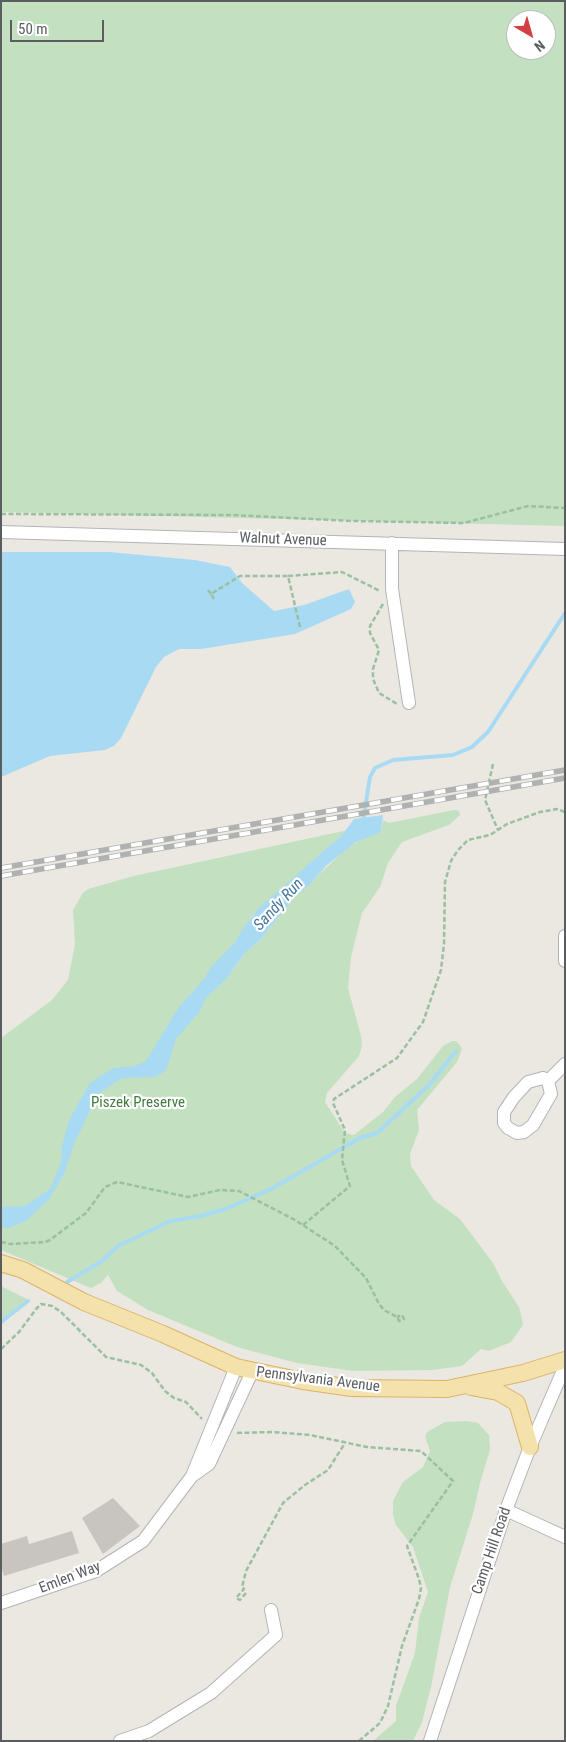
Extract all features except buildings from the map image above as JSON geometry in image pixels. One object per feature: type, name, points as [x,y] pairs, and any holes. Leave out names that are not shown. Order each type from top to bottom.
[{"type":"main road","name":"Pennsylvania Avenue","points":[[1,1263],[23,1270],[84,1302],[244,1370],[352,1388],[413,1390],[467,1386],[565,1360]]},
{"type":"main road","points":[[467,1386],[498,1392],[517,1403],[530,1447]]},
{"type":"street","name":"Walnut Avenue","points":[[1,532],[563,549]]},
{"type":"street","points":[[392,543],[393,595],[409,703]]},
{"type":"street","points":[[565,936],[565,961]]},
{"type":"street","points":[[548,1081],[565,1064]]},
{"type":"street","name":"Camp Hill Road","points":[[430,1741],[506,1510],[530,1447],[565,1366]]},
{"type":"street","name":"Emlen Way","points":[[1,1604],[96,1571],[143,1540],[192,1476],[212,1424],[244,1370]]},
{"type":"street","name":"Emlen Way","points":[[192,1476],[209,1464],[226,1430],[244,1370]]},
{"type":"street","points":[[506,1510],[565,1538]]},
{"type":"street","points":[[120,1741],[149,1731],[211,1693],[276,1635],[271,1610]]},
{"type":"path","points":[[1,514],[231,515],[353,521],[464,523],[528,506],[565,508]]},
{"type":"path","points":[[212,594],[240,576],[288,576],[342,572],[379,591],[393,595]]},
{"type":"path","points":[[288,576],[300,627]]},
{"type":"path","points":[[208,590],[214,599]]},
{"type":"path","points":[[393,595],[381,606],[370,626],[370,633],[379,650],[373,669],[374,679],[379,692],[388,700],[399,705],[409,703]]},
{"type":"path","points":[[494,764],[486,800],[498,830]]},
{"type":"path","points":[[303,1225],[349,1189],[350,1183],[342,1158],[344,1136],[342,1121],[334,1104],[337,1097],[397,1058],[418,1032],[441,970],[444,944],[444,893],[452,861],[462,844],[468,840],[490,835],[550,809],[565,812]]},
{"type":"path","points":[[1,1242],[10,1244],[50,1240],[86,1213],[105,1187],[117,1182],[188,1197],[220,1190],[246,1192],[335,1246],[366,1278],[384,1310],[398,1316]]},
{"type":"path","points":[[1,1349],[41,1304],[52,1306],[67,1317],[106,1356],[141,1365],[152,1373],[165,1391],[174,1398],[186,1402],[198,1416],[212,1424]]},
{"type":"path","points":[[226,1430],[233,1433],[272,1432],[310,1435],[389,1450],[421,1451],[453,1481],[407,1546],[419,1579],[421,1588],[419,1599],[402,1646],[388,1706],[380,1723],[359,1741]]},
{"type":"path","points":[[246,1593],[240,1600],[236,1598],[244,1589],[242,1587],[246,1571],[282,1503],[328,1470],[345,1443]]},
{"type":"green space","points":[[1,1],[565,1],[565,526],[1,512]]},
{"type":"green space","name":"Piszek Preserve","points":[[454,810],[459,811],[460,815],[449,825],[402,842],[388,863],[380,887],[362,913],[351,957],[348,988],[362,1046],[359,1056],[327,1093],[325,1102],[345,1133],[354,1135],[383,1112],[395,1097],[417,1079],[443,1046],[452,1041],[456,1041],[459,1044],[462,1049],[457,1062],[417,1110],[419,1130],[410,1154],[411,1166],[434,1200],[460,1219],[493,1263],[519,1307],[523,1325],[511,1342],[489,1351],[481,1349],[462,1366],[432,1370],[353,1371],[297,1363],[237,1347],[148,1310],[117,1291],[108,1275],[101,1283],[91,1288],[1,1250],[1,1038],[52,1000],[68,980],[75,944],[73,910],[83,893],[88,889],[134,876],[348,830],[253,915],[235,942],[218,962],[228,977],[244,954],[261,939],[294,898],[346,849],[365,837],[381,832],[383,820],[389,823]]},
{"type":"green space","points":[[1,1286],[27,1299],[1,1325]]},
{"type":"green space","points":[[467,1421],[478,1423],[489,1435],[490,1450],[473,1514],[450,1587],[431,1687],[422,1722],[413,1741],[373,1741],[396,1721],[396,1706],[415,1653],[419,1618],[428,1592],[413,1547],[396,1525],[393,1515],[393,1501],[403,1482],[423,1467],[430,1451],[425,1436],[427,1432],[445,1422]]},
{"type":"water","points":[[1,552],[109,552],[195,560],[230,567],[242,583],[274,611],[304,605],[349,589],[355,602],[351,609],[295,634],[201,649],[179,649],[164,657],[156,667],[121,738],[114,746],[105,750],[50,756],[1,777]]},
{"type":"water","points":[[383,815],[381,832],[356,842],[327,865],[294,898],[261,939],[244,954],[228,977],[205,999],[200,1011],[176,1039],[167,1068],[162,1073],[155,1077],[122,1078],[98,1094],[74,1144],[64,1174],[49,1199],[26,1221],[9,1228],[1,1227],[1,1207],[25,1206],[50,1189],[61,1163],[62,1146],[69,1120],[90,1083],[113,1068],[135,1066],[146,1061],[179,1007],[204,979],[211,967],[235,942],[260,907],[342,835],[354,819]]},
{"type":"waterway","name":"Sandy Run","points":[[363,821],[370,777],[375,768],[393,760],[453,755],[472,747],[488,732],[565,613]]},
{"type":"waterway","points":[[67,1282],[102,1261],[118,1246],[170,1221],[201,1216],[228,1208],[271,1189],[360,1138],[377,1133],[429,1085],[456,1051]]},
{"type":"waterway","points":[[1,1322],[28,1301]]},
{"type":"railway","points":[[1,868],[565,770]]},
{"type":"railway","points":[[1,876],[565,778]]}]
